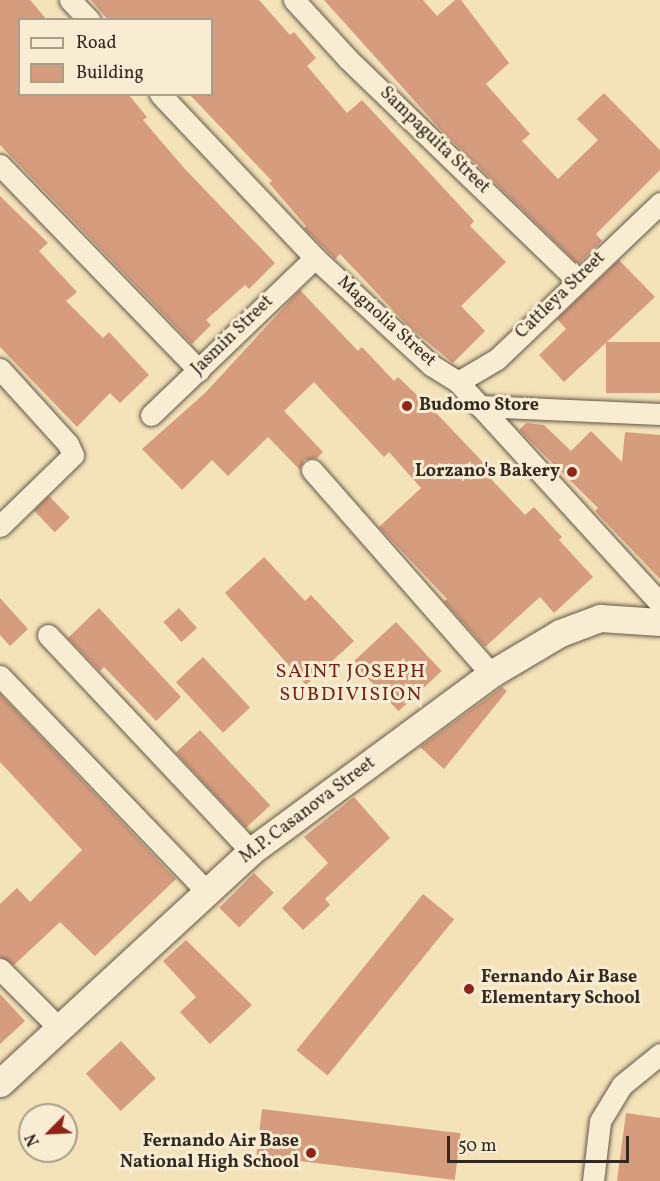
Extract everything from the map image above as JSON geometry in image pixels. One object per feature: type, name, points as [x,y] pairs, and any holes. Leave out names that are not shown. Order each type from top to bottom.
[{"type":"street","points":[[70,0],[86,18]]},
{"type":"street","name":"Sampaguita Street","points":[[294,0],[348,59],[576,279]]},
{"type":"street","name":"Magnolia Street","points":[[162,96],[315,258],[431,365],[458,382],[660,603]]},
{"type":"street","points":[[0,165],[199,370]]},
{"type":"street","name":"Cattleya Street","points":[[458,382],[497,359],[576,279],[660,203]]},
{"type":"street","name":"Jasmin Street","points":[[151,415],[315,258]]},
{"type":"street","points":[[0,369],[68,444],[73,455],[0,526]]},
{"type":"street","points":[[479,406],[660,414]]},
{"type":"street","points":[[312,470],[491,674]]},
{"type":"street","name":"M.P. Casanova Street","points":[[0,1083],[251,851],[491,674],[560,633],[600,618],[660,622]]},
{"type":"street","points":[[48,635],[251,851]]},
{"type":"street","points":[[0,676],[206,891]]},
{"type":"street","points":[[0,969],[59,1028]]},
{"type":"street","points":[[593,1181],[600,1121],[622,1086],[660,1054]]},
{"type":"building","points":[[0,0],[30,0],[45,18],[18,18],[18,96],[130,96],[147,117],[143,120],[184,168],[275,263],[249,289],[245,285],[206,320],[211,325],[192,344],[0,145]]},
{"type":"building","points":[[91,0],[259,0],[290,35],[294,32],[316,58],[307,66],[347,113],[362,100],[474,221],[470,226],[506,262],[461,306],[485,331],[453,363],[408,326],[340,254],[335,259],[304,228],[306,226],[269,183],[272,181],[191,96],[213,96],[213,18],[106,18]]},
{"type":"building","points":[[324,0],[423,0],[437,16],[455,0],[461,0],[509,63],[486,84],[530,134],[522,141],[558,179],[598,140],[577,119],[604,93],[660,150],[660,170],[596,234],[602,241],[578,264],[439,128]]},
{"type":"building","points":[[0,196],[48,243],[39,251],[77,292],[66,301],[103,338],[109,332],[149,375],[120,403],[110,393],[77,427],[0,347]]},
{"type":"building","points":[[619,260],[655,297],[564,382],[539,355],[566,329],[557,319]]},
{"type":"building","points":[[300,290],[358,351],[362,347],[394,381],[398,377],[439,416],[495,475],[491,479],[525,515],[534,507],[562,537],[559,540],[593,577],[554,613],[540,597],[485,647],[444,601],[447,599],[379,527],[421,488],[389,452],[384,457],[314,382],[284,411],[323,452],[317,458],[304,460],[300,470],[268,437],[228,476],[212,460],[182,490],[142,449],[205,393]]},
{"type":"building","points":[[606,342],[660,342],[660,393],[606,393]]},
{"type":"building","points":[[526,423],[544,425],[571,451],[591,431],[622,462],[625,432],[660,435],[660,579],[595,511],[598,508],[519,430]]},
{"type":"building","points":[[49,496],[70,518],[55,532],[34,511]]},
{"type":"building","points":[[264,557],[305,601],[311,595],[354,641],[306,685],[225,593]]},
{"type":"building","points":[[0,598],[28,629],[10,646],[0,635]]},
{"type":"building","points":[[99,608],[181,697],[156,721],[104,667],[100,671],[68,638]]},
{"type":"building","points":[[179,608],[197,628],[181,642],[163,622]]},
{"type":"building","points":[[396,622],[442,671],[399,711],[353,662]]},
{"type":"building","points":[[203,657],[250,707],[223,733],[176,682]]},
{"type":"building","points":[[502,687],[507,691],[444,769],[420,747]]},
{"type":"building","points":[[0,694],[176,879],[95,956],[60,922],[14,965],[0,957],[0,904],[17,888],[30,902],[82,850],[0,762]]},
{"type":"building","points":[[200,730],[270,805],[246,828],[176,753]]},
{"type":"building","points":[[354,797],[390,838],[325,899],[330,905],[303,930],[282,908],[328,863],[304,837]]},
{"type":"building","points":[[254,873],[274,893],[239,927],[219,908]]},
{"type":"building","points":[[423,894],[454,919],[328,1075],[297,1050]]},
{"type":"building","points":[[186,940],[252,1005],[210,1044],[180,1012],[196,997],[163,961]]},
{"type":"building","points":[[0,994],[25,1021],[0,1044]]},
{"type":"building","points":[[121,1041],[156,1078],[121,1111],[86,1074]]},
{"type":"building","points":[[262,1109],[461,1133],[455,1180],[256,1156]]},
{"type":"building","points":[[626,1113],[660,1118],[660,1181],[617,1181]]},
{"type":"place","name":"Budomo Store","points":[[407,406]]},
{"type":"place","name":"Lorzano's Bakery","points":[[572,472]]},
{"type":"place","name":"Fernando Air Base Elementary School","points":[[469,989]]},
{"type":"place","name":"Fernando Air Base National High School","points":[[311,1153]]},
{"type":"district","name":"SAINT JOSEPH SUBDIVISION","points":[[351,684]]}]
